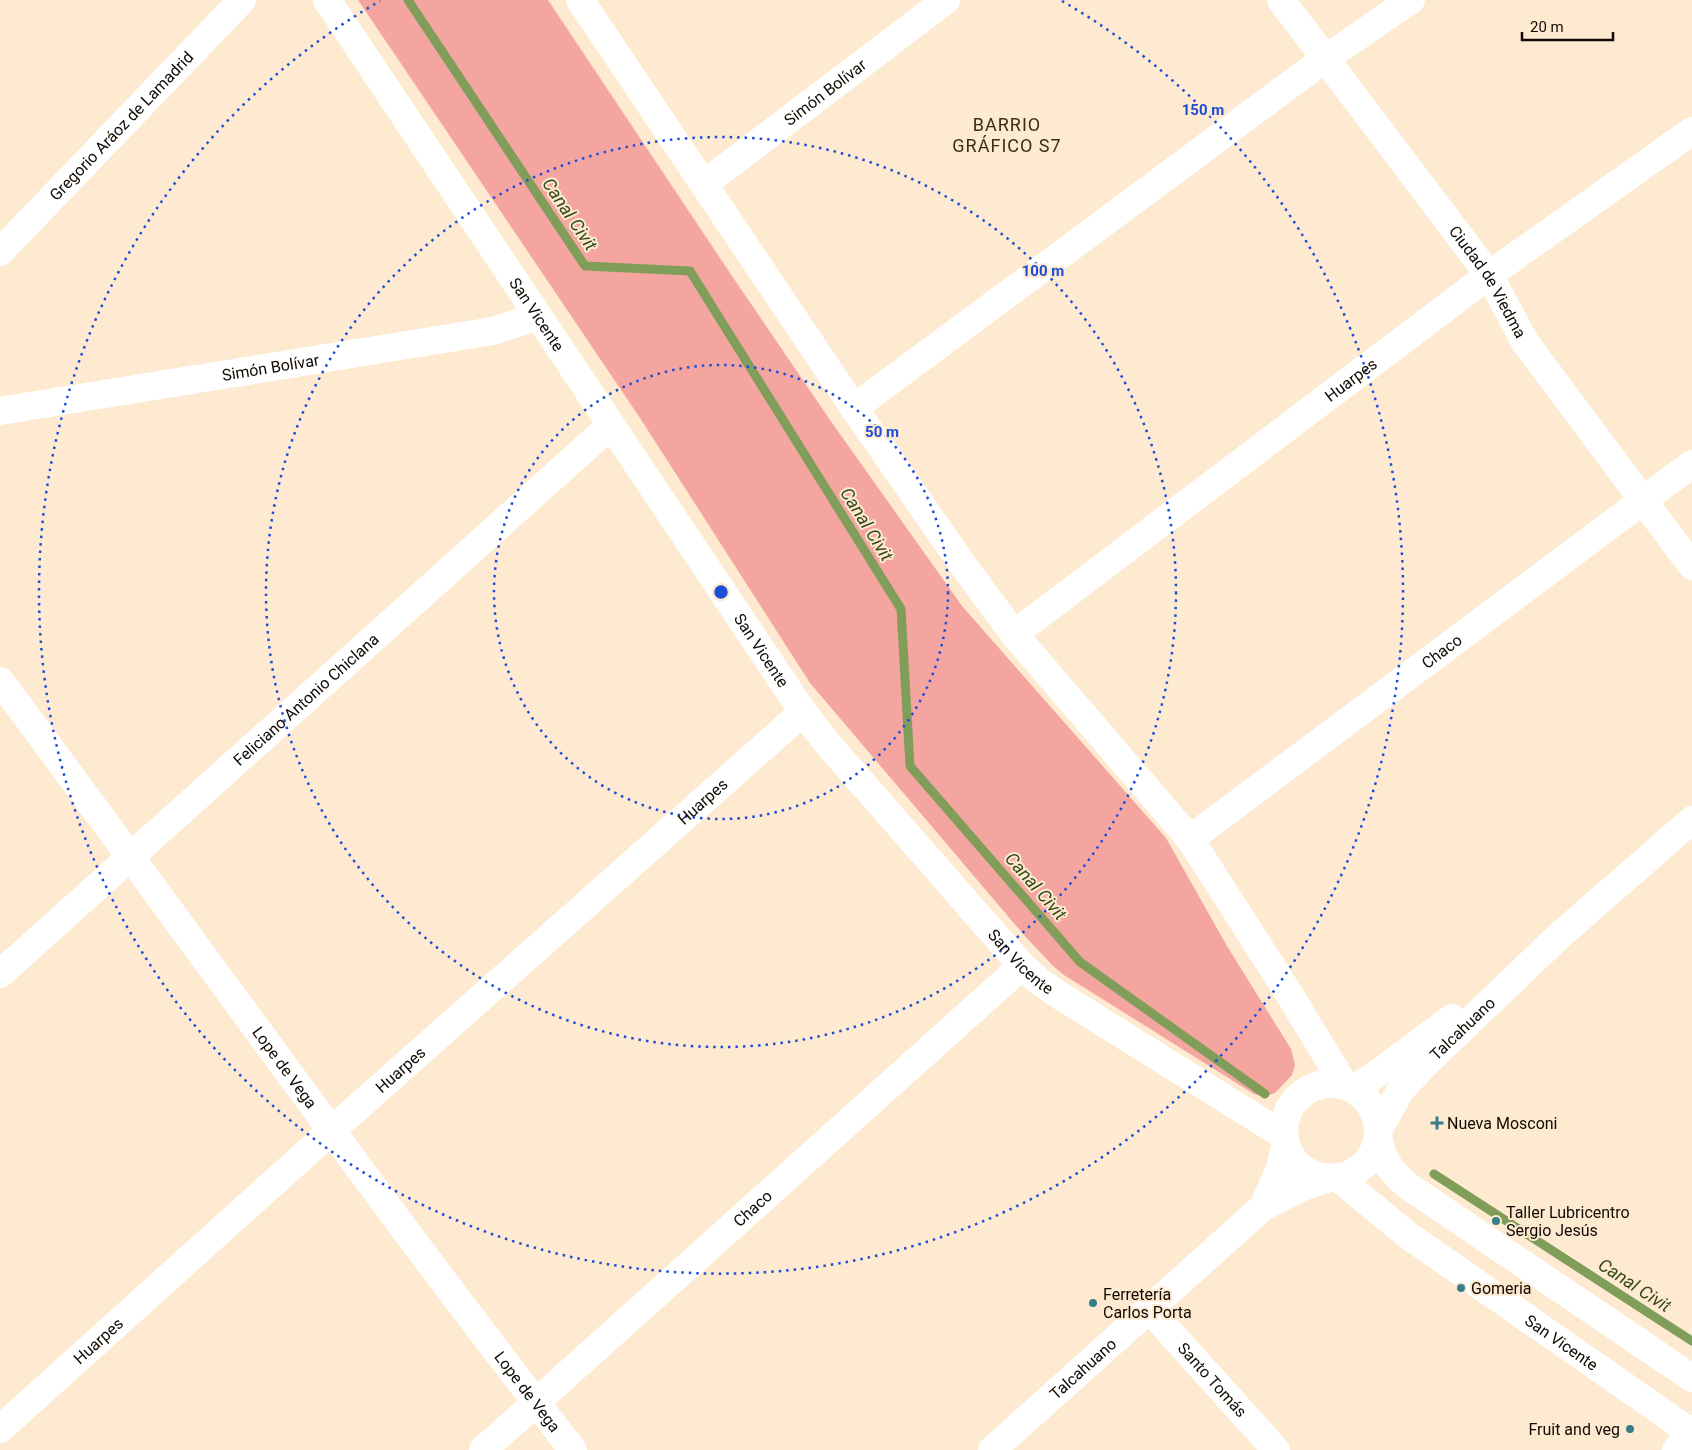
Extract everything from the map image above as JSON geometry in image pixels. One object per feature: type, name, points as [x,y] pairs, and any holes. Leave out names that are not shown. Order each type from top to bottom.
[{"type":"street","name":"Gregorio Aráoz de Lamadrid","points":[[0,252],[242,0]]},
{"type":"street","name":"San Vicente","points":[[327,0],[803,712],[827,743],[1022,966],[1040,982],[1285,1140]]},
{"type":"street","points":[[580,0],[957,558],[1014,634],[1190,839],[1350,1087],[1364,1097],[1372,1107],[1377,1118],[1380,1148],[1388,1166],[1408,1186],[1692,1378]]},
{"type":"street","name":"Simón Bolívar","points":[[704,184],[946,0]]},
{"type":"street","name":"Ciudad de Viedma","points":[[1281,0],[1489,275],[1525,342],[1692,566]]},
{"type":"street","points":[[854,408],[1326,58],[1411,0]]},
{"type":"street","name":"Huarpes","points":[[1014,634],[1489,275],[1692,131]]},
{"type":"street","name":"Simón Bolívar","points":[[0,411],[493,331],[538,316]]},
{"type":"street","name":"Feliciano Antonio Chiclana","points":[[0,974],[611,425]]},
{"type":"street","name":"Chaco","points":[[1190,839],[1692,464]]},
{"type":"street","name":"Lope de Vega","points":[[0,681],[131,856],[331,1131],[573,1450]]},
{"type":"street","name":"Huarpes","points":[[0,1429],[331,1131],[803,712]]},
{"type":"street","name":"Talcahuano","points":[[1378,1134],[1400,1091],[1425,1064],[1558,937],[1692,820]]},
{"type":"street","name":"Talcahuano","points":[[1350,1087],[1382,1072],[1558,937]]},
{"type":"street","name":"Chaco","points":[[483,1450],[1022,966]]},
{"type":"street","points":[[1350,1087],[1330,1083],[1314,1086],[1301,1095],[1291,1106],[1285,1121],[1285,1140],[1292,1156],[1302,1167],[1314,1175],[1333,1178],[1352,1173],[1364,1164],[1374,1151],[1378,1134]]},
{"type":"street","name":"Talcahuano","points":[[1263,1207],[1280,1168],[1285,1140]]},
{"type":"street","name":"San Vicente","points":[[1333,1178],[1409,1236],[1688,1436]]},
{"type":"street","name":"Talcahuano","points":[[992,1450],[1263,1207],[1300,1188],[1333,1178]]},
{"type":"street","name":"Santo Tomás","points":[[1149,1309],[1276,1450]]},
{"type":"shaded area","points":[[358,0],[548,0],[830,420],[962,606],[1166,838],[1227,946],[1291,1049],[1295,1065],[1292,1075],[1275,1093],[1265,1096],[1254,1094],[1064,975],[1052,965],[1024,935],[810,683],[640,418]]},
{"type":"waterway","name":"Canal Civit","points":[[408,0],[585,266],[690,271],[901,609],[910,766],[1080,962],[1265,1094]]},
{"type":"waterway","name":"Canal Civit","points":[[1434,1174],[1692,1341]]},
{"type":"place","name":"Nueva Mosconi","points":[[1437,1123]]},
{"type":"place","name":"Taller Lubricentro Sergio Jesús","points":[[1496,1221]]},
{"type":"place","name":"Gomeria","points":[[1461,1288]]},
{"type":"place","name":"Ferretería Carlos Porta","points":[[1093,1303]]},
{"type":"place","name":"Fruit and veg","points":[[1630,1429]]},
{"type":"district","name":"BARRIO GRÁFICO S7","points":[[1007,134]]}]
